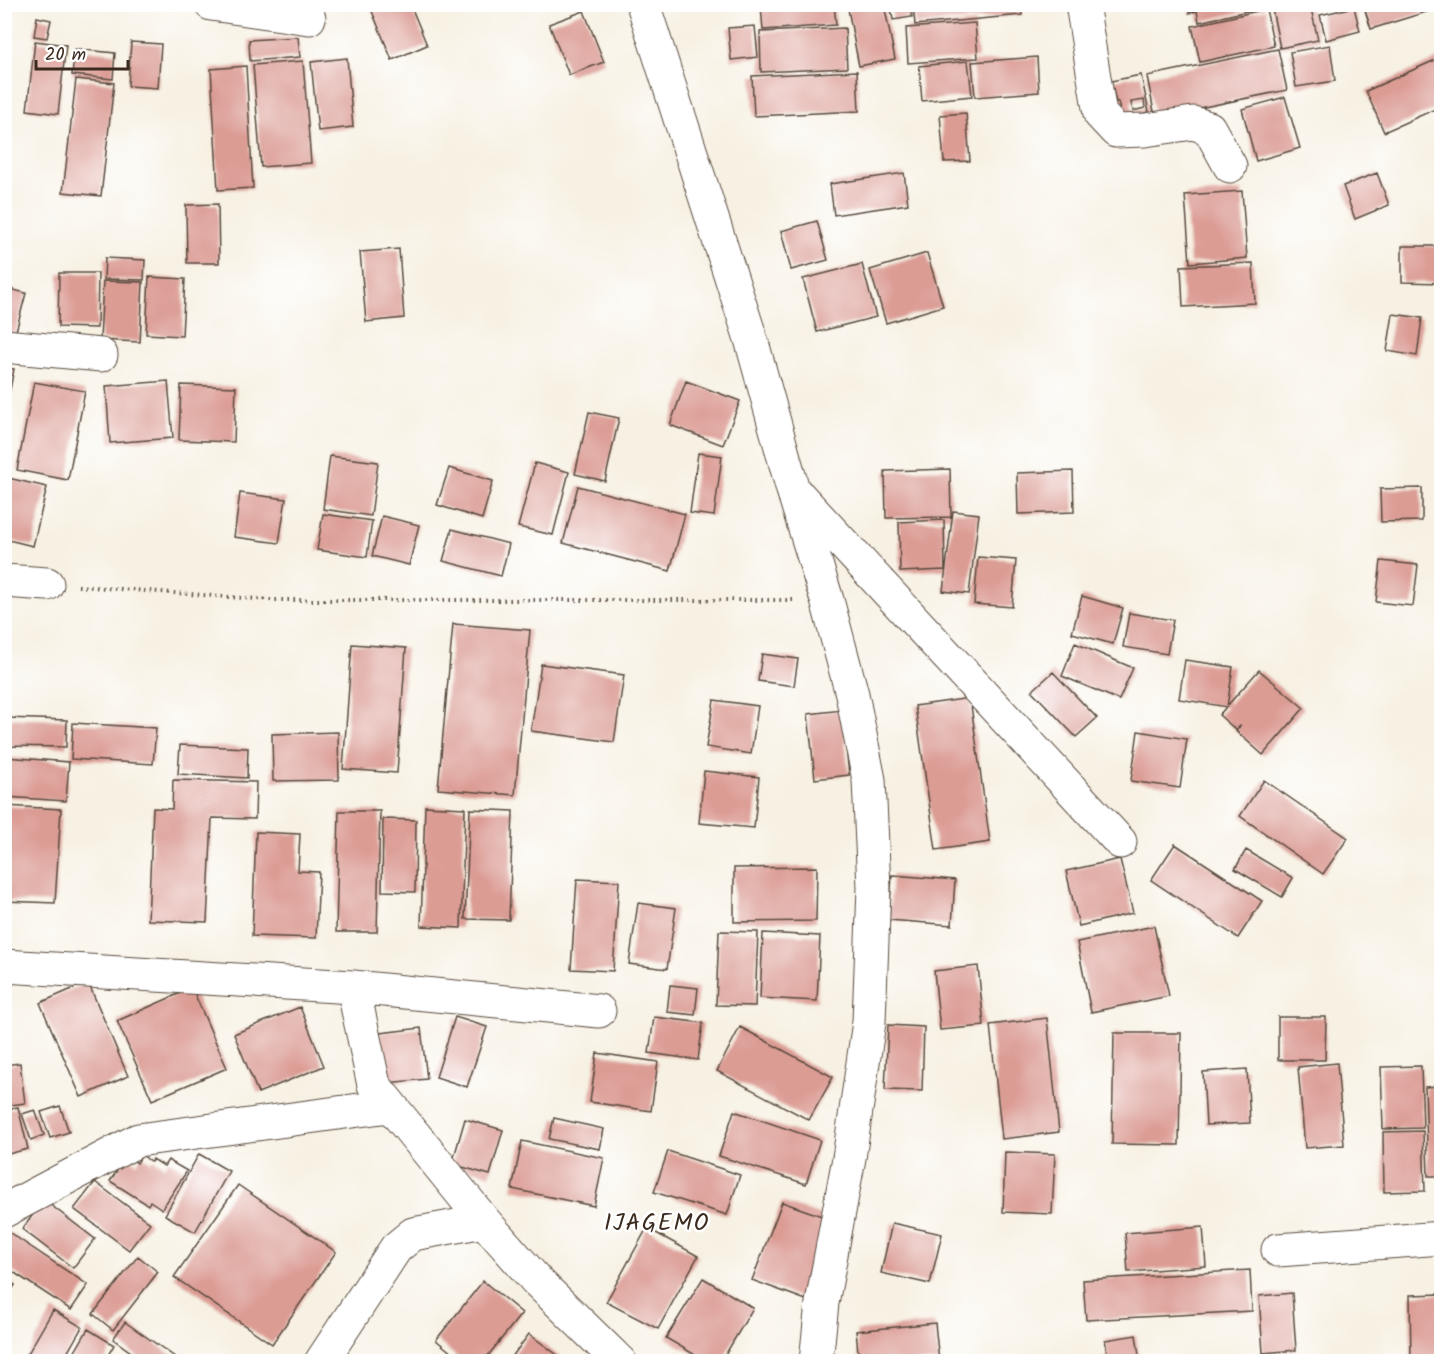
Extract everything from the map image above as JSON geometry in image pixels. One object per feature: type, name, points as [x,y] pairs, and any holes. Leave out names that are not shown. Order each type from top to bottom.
[{"type":"street","points":[[211,4],[309,18]]},
{"type":"street","points":[[644,4],[751,339],[793,490],[827,600],[852,694],[869,780],[874,887],[869,1022],[849,1158],[822,1303],[816,1362]]},
{"type":"street","points":[[1082,4],[1101,114],[1116,131],[1144,130],[1193,123],[1209,128],[1230,166]]},
{"type":"street","points":[[4,346],[101,355]]},
{"type":"street","points":[[793,490],[1120,842]]},
{"type":"street","points":[[4,581],[47,584]]},
{"type":"street","points":[[4,966],[353,987],[598,1011]]},
{"type":"street","points":[[353,987],[374,1085],[484,1221],[536,1280],[620,1362]]},
{"type":"street","points":[[4,1211],[138,1140],[389,1106]]},
{"type":"street","points":[[321,1362],[396,1248],[413,1234],[484,1221]]},
{"type":"street","points":[[1278,1250],[1442,1238]]},
{"type":"path","points":[[47,584],[271,600],[827,600]]},
{"type":"building","points":[[369,4],[410,4],[427,45],[392,60]]},
{"type":"building","points":[[834,4],[836,25],[763,30],[761,6]]},
{"type":"building","points":[[847,4],[884,4],[895,59],[859,66]]},
{"type":"building","points":[[890,4],[910,4],[912,17],[893,20]]},
{"type":"building","points":[[913,4],[1021,4],[1022,15],[915,25]]},
{"type":"building","points":[[1271,4],[1310,4],[1318,40],[1280,48]]},
{"type":"building","points":[[1363,4],[1434,4],[1436,9],[1371,29]]},
{"type":"building","points":[[1187,5],[1264,5],[1265,7],[1199,22],[1197,11],[1189,13]]},
{"type":"building","points":[[1354,7],[1360,31],[1326,40],[1320,15]]},
{"type":"building","points":[[1266,9],[1274,46],[1200,62],[1192,26]]},
{"type":"building","points":[[584,11],[604,62],[569,75],[549,24]]},
{"type":"building","points":[[37,17],[51,20],[47,38],[34,36]]},
{"type":"building","points":[[975,23],[978,58],[908,63],[906,28]]},
{"type":"building","points":[[755,26],[758,57],[731,60],[728,28]]},
{"type":"building","points":[[845,28],[847,68],[761,72],[760,32]]},
{"type":"building","points":[[298,37],[300,57],[250,61],[249,40]]},
{"type":"building","points":[[35,41],[66,45],[58,114],[27,110]]},
{"type":"building","points":[[131,42],[161,44],[158,88],[128,86]]},
{"type":"building","points":[[1330,45],[1335,81],[1296,87],[1290,52]]},
{"type":"building","points":[[75,49],[115,53],[113,79],[72,75]]},
{"type":"building","points":[[1278,49],[1287,90],[1155,117],[1147,76]]},
{"type":"building","points":[[1037,57],[1039,92],[975,97],[972,62]]},
{"type":"building","points":[[1442,57],[1442,106],[1384,132],[1366,91]]},
{"type":"building","points":[[347,58],[353,127],[318,131],[311,62]]},
{"type":"building","points":[[303,61],[311,163],[261,167],[253,65]]},
{"type":"building","points":[[968,61],[972,96],[922,101],[919,66]]},
{"type":"building","points":[[246,66],[253,188],[218,190],[211,69]]},
{"type":"building","points":[[857,71],[859,111],[754,116],[752,76]]},
{"type":"building","points":[[1141,75],[1149,112],[1122,118],[1111,81]],"holes":[[[1144,100],[1145,108],[1133,111],[1131,102]]]},
{"type":"building","points":[[76,79],[114,83],[101,196],[63,192]]},
{"type":"building","points":[[1285,97],[1300,148],[1256,161],[1242,109]]},
{"type":"building","points":[[966,113],[970,161],[944,162],[940,115]]},
{"type":"building","points":[[904,173],[908,204],[834,215],[830,184]]},
{"type":"building","points":[[1377,173],[1389,205],[1355,219],[1343,186]]},
{"type":"building","points":[[1242,191],[1247,258],[1190,263],[1185,195]]},
{"type":"building","points":[[218,204],[219,263],[187,263],[186,205]]},
{"type":"building","points":[[817,221],[828,260],[791,270],[781,231]]},
{"type":"building","points":[[1402,246],[1442,246],[1442,283],[1402,282]]},
{"type":"building","points":[[399,249],[404,318],[366,322],[360,252]]},
{"type":"building","points":[[927,253],[943,306],[886,323],[870,270]]},
{"type":"building","points":[[105,258],[145,260],[144,280],[104,279]]},
{"type":"building","points":[[1253,263],[1255,303],[1183,307],[1181,266]]},
{"type":"building","points":[[862,264],[876,317],[817,332],[803,279]]},
{"type":"building","points":[[59,273],[98,273],[97,328],[58,327]]},
{"type":"building","points":[[149,277],[185,279],[182,336],[146,334]]},
{"type":"building","points":[[103,281],[143,282],[140,342],[100,340]]},
{"type":"building","points":[[5,288],[26,293],[15,335],[5,332]]},
{"type":"building","points":[[1393,314],[1422,318],[1417,356],[1387,351]]},
{"type":"building","points":[[5,368],[14,369],[6,410],[5,410]]},
{"type":"building","points":[[168,381],[173,438],[110,443],[106,386]]},
{"type":"building","points":[[686,381],[740,401],[723,445],[670,425]]},
{"type":"building","points":[[34,382],[85,391],[68,480],[17,470]]},
{"type":"building","points":[[181,385],[236,387],[234,442],[179,440]]},
{"type":"building","points":[[589,412],[619,418],[605,481],[575,474]]},
{"type":"building","points":[[698,453],[722,456],[714,516],[690,513]]},
{"type":"building","points":[[330,456],[378,462],[371,516],[323,509]]},
{"type":"building","points":[[535,463],[569,472],[553,535],[518,527]]},
{"type":"building","points":[[449,468],[493,481],[482,519],[437,505]]},
{"type":"building","points":[[950,469],[951,517],[886,518],[885,471]]},
{"type":"building","points":[[1073,471],[1074,512],[1018,514],[1017,473]]},
{"type":"building","points":[[4,477],[47,487],[33,546],[4,539]]},
{"type":"building","points":[[578,486],[685,514],[670,571],[563,543]]},
{"type":"building","points":[[1422,488],[1422,521],[1381,522],[1380,489]]},
{"type":"building","points":[[240,493],[286,499],[279,543],[234,537]]},
{"type":"building","points":[[953,511],[979,514],[969,594],[943,591]]},
{"type":"building","points":[[323,514],[372,521],[367,557],[317,550]]},
{"type":"building","points":[[382,516],[419,525],[409,565],[372,556]]},
{"type":"building","points":[[944,520],[945,570],[900,572],[899,522]]},
{"type":"building","points":[[452,529],[509,544],[501,576],[443,561]]},
{"type":"building","points":[[978,557],[1016,560],[1012,607],[974,604]]},
{"type":"building","points":[[1381,561],[1418,565],[1413,606],[1376,602]]},
{"type":"building","points":[[1082,596],[1123,608],[1113,644],[1072,633]]},
{"type":"building","points":[[1129,613],[1173,620],[1167,654],[1123,647]]},
{"type":"building","points":[[453,624],[530,630],[515,795],[438,789]]},
{"type":"building","points":[[1075,643],[1133,668],[1119,700],[1062,676]]},
{"type":"building","points":[[352,644],[406,648],[397,773],[343,769]]},
{"type":"building","points":[[762,654],[798,659],[794,686],[758,681]]},
{"type":"building","points":[[1185,660],[1233,667],[1227,707],[1179,699]]},
{"type":"building","points":[[541,664],[624,675],[614,742],[531,731]]},
{"type":"building","points":[[1259,670],[1304,708],[1263,755],[1236,731],[1241,725],[1236,730],[1219,715]]},
{"type":"building","points":[[1053,672],[1097,718],[1076,737],[1032,691]]},
{"type":"building","points":[[970,698],[990,842],[936,850],[915,706]]},
{"type":"building","points":[[714,700],[758,706],[751,754],[706,747]]},
{"type":"building","points":[[842,710],[849,775],[815,779],[808,714]]},
{"type":"building","points":[[4,718],[67,720],[66,747],[4,746]]},
{"type":"building","points":[[73,723],[156,728],[153,764],[71,759]]},
{"type":"building","points":[[1138,731],[1187,739],[1180,788],[1131,781]]},
{"type":"building","points":[[338,732],[339,780],[273,781],[272,734]]},
{"type":"building","points":[[180,745],[248,748],[247,778],[178,774]]},
{"type":"building","points":[[5,757],[69,762],[66,801],[5,797]]},
{"type":"building","points":[[704,771],[759,777],[754,828],[699,823]]},
{"type":"building","points":[[173,780],[256,782],[255,819],[212,818],[207,922],[148,920],[153,808],[172,809]]},
{"type":"building","points":[[1264,780],[1348,838],[1323,874],[1240,816]]},
{"type":"building","points":[[4,806],[61,809],[55,903],[4,901]]},
{"type":"building","points":[[425,806],[465,808],[461,928],[421,926]]},
{"type":"building","points":[[470,809],[513,811],[509,920],[465,919]]},
{"type":"building","points":[[339,811],[380,811],[377,932],[336,932]]},
{"type":"building","points":[[383,819],[416,820],[415,892],[382,891]]},
{"type":"building","points":[[256,832],[300,834],[298,871],[319,872],[316,938],[252,936]]},
{"type":"building","points":[[1175,844],[1262,901],[1238,938],[1151,880]]},
{"type":"building","points":[[1246,850],[1293,878],[1282,897],[1235,869]]},
{"type":"building","points":[[1120,859],[1133,913],[1079,926],[1066,871]]},
{"type":"building","points":[[817,867],[816,921],[734,922],[734,868]]},
{"type":"building","points":[[892,875],[955,880],[952,925],[889,920]]},
{"type":"building","points":[[577,879],[619,881],[613,971],[571,969]]},
{"type":"building","points":[[638,903],[676,908],[667,969],[629,964]]},
{"type":"building","points":[[1154,926],[1169,996],[1091,1012],[1077,942]]},
{"type":"building","points":[[719,931],[758,932],[755,1006],[716,1005]]},
{"type":"building","points":[[763,933],[820,936],[817,1001],[760,998]]},
{"type":"building","points":[[978,966],[984,1026],[940,1030],[934,971]]},
{"type":"building","points":[[88,982],[128,1076],[81,1097],[40,1003]]},
{"type":"building","points":[[670,985],[698,988],[695,1015],[667,1012]]},
{"type":"building","points":[[192,988],[227,1068],[152,1100],[117,1021]]},
{"type":"building","points":[[300,1007],[324,1066],[258,1093],[234,1034]]},
{"type":"building","points":[[455,1017],[487,1027],[467,1087],[436,1077]]},
{"type":"building","points":[[654,1017],[703,1023],[698,1060],[649,1053]]},
{"type":"building","points":[[1278,1017],[1326,1017],[1325,1060],[1278,1060]]},
{"type":"building","points":[[1047,1018],[1059,1132],[1002,1139],[990,1025]]},
{"type":"building","points":[[888,1025],[924,1027],[922,1091],[885,1090]]},
{"type":"building","points":[[740,1027],[833,1077],[809,1120],[717,1071]]},
{"type":"building","points":[[421,1028],[427,1079],[386,1083],[380,1033]]},
{"type":"building","points":[[1114,1033],[1181,1033],[1179,1145],[1112,1144]]},
{"type":"building","points":[[597,1053],[658,1062],[651,1111],[590,1102]]},
{"type":"building","points":[[20,1063],[25,1103],[4,1106],[4,1065]]},
{"type":"building","points":[[1337,1063],[1344,1145],[1305,1148],[1298,1067]]},
{"type":"building","points":[[1421,1066],[1423,1128],[1383,1129],[1381,1067]]},
{"type":"building","points":[[1247,1069],[1250,1123],[1206,1125],[1203,1072]]},
{"type":"building","points":[[1442,1086],[1442,1176],[1428,1176],[1425,1087]]},
{"type":"building","points":[[60,1106],[69,1132],[50,1138],[41,1112]]},
{"type":"building","points":[[18,1107],[28,1149],[4,1155],[4,1110]]},
{"type":"building","points":[[35,1110],[44,1135],[31,1140],[22,1114]]},
{"type":"building","points":[[734,1111],[820,1140],[806,1184],[719,1156]]},
{"type":"building","points":[[554,1118],[604,1129],[600,1149],[549,1139]]},
{"type":"building","points":[[465,1119],[503,1130],[490,1175],[452,1164]]},
{"type":"building","points":[[1423,1131],[1425,1191],[1384,1192],[1383,1132]]},
{"type":"building","points":[[522,1141],[604,1158],[594,1206],[512,1189]]},
{"type":"building","points":[[668,1151],[740,1175],[727,1215],[654,1192]]},
{"type":"building","points":[[1005,1152],[1055,1154],[1052,1214],[1003,1212]]},
{"type":"building","points":[[199,1154],[229,1171],[195,1232],[165,1215]]},
{"type":"building","points":[[142,1155],[151,1162],[153,1159],[164,1166],[168,1160],[187,1171],[162,1209],[150,1201],[148,1205],[110,1181],[127,1156],[137,1163]]},
{"type":"building","points":[[95,1182],[150,1223],[129,1250],[74,1209]]},
{"type":"building","points":[[238,1185],[336,1252],[272,1344],[174,1277]]},
{"type":"building","points":[[44,1200],[95,1239],[73,1268],[22,1229]]},
{"type":"building","points":[[782,1202],[836,1221],[806,1300],[752,1280]]},
{"type":"building","points":[[892,1223],[942,1234],[930,1284],[881,1273]]},
{"type":"building","points":[[1203,1227],[1206,1266],[1128,1272],[1125,1233]]},
{"type":"building","points":[[647,1228],[698,1256],[658,1329],[606,1302]]},
{"type":"building","points":[[4,1229],[88,1285],[71,1310],[4,1266]]},
{"type":"building","points":[[138,1256],[158,1272],[113,1330],[93,1314]]},
{"type":"building","points":[[1250,1270],[1252,1311],[1086,1320],[1083,1280]]},
{"type":"building","points":[[703,1278],[753,1308],[721,1362],[707,1362],[666,1338]]},
{"type":"building","points":[[4,1279],[15,1285],[4,1302]]},
{"type":"building","points":[[483,1281],[522,1313],[483,1362],[463,1362],[436,1340]]},
{"type":"building","points":[[1292,1293],[1296,1350],[1263,1353],[1259,1296]]},
{"type":"building","points":[[1442,1294],[1442,1362],[1411,1362],[1410,1295]]},
{"type":"building","points":[[53,1310],[82,1327],[62,1362],[23,1362]]},
{"type":"building","points":[[125,1322],[182,1362],[145,1362],[113,1339]]},
{"type":"building","points":[[935,1323],[939,1362],[859,1362],[856,1331]]},
{"type":"building","points":[[88,1329],[114,1345],[104,1362],[69,1362]]},
{"type":"building","points":[[529,1334],[567,1362],[508,1362]]},
{"type":"building","points":[[1136,1335],[1140,1362],[1090,1362],[1108,1357],[1105,1340]]},
{"type":"district","name":"IJAGEMO","points":[[657,1222]]}]
